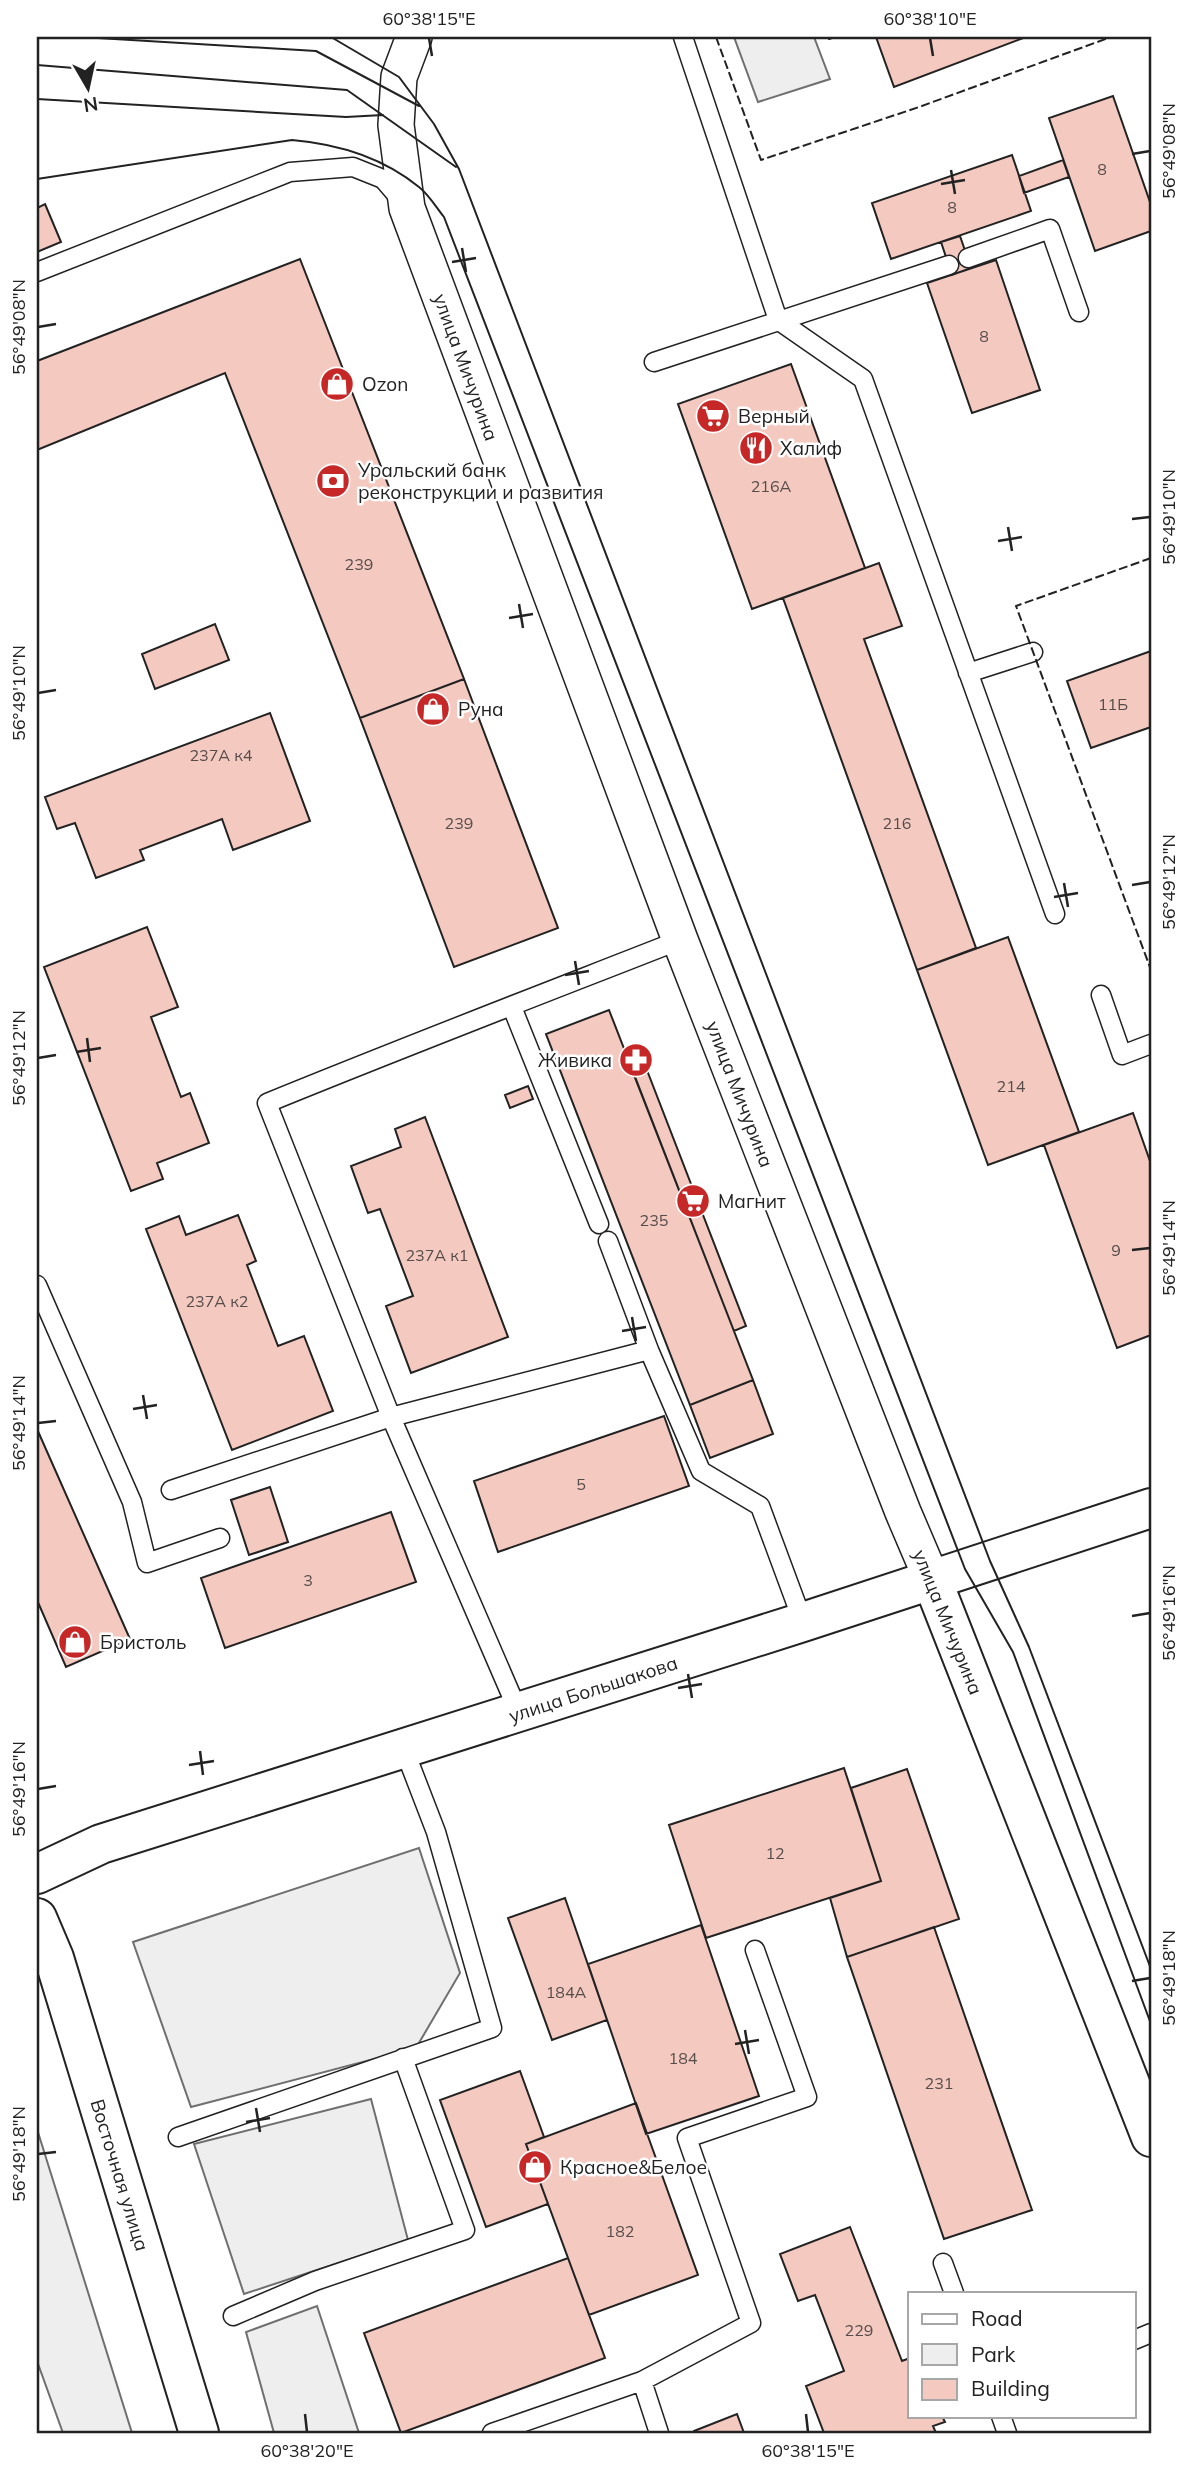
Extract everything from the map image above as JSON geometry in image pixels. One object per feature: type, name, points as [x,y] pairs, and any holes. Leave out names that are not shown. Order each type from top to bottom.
[{"type":"street","name":"улица Мичурина","points":[[414,37],[399,77],[396,125],[407,208],[680,940],[1151,2137]]},
{"type":"street","name":"улица Большакова","points":[[37,1874],[101,1843],[519,1713],[1151,1508]]},
{"type":"street","name":"Восточная улица","points":[[37,1918],[54,1958],[199,2433]]},
{"type":"lane","points":[[683,37],[778,320],[863,379],[1055,914]]},
{"type":"lane","points":[[37,272],[290,172],[354,167],[383,179],[407,208]]},
{"type":"lane","points":[[968,258],[1050,229],[1079,312]]},
{"type":"lane","points":[[654,362],[948,265]]},
{"type":"lane","points":[[968,673],[1033,652]]},
{"type":"lane","points":[[519,1713],[391,1417],[267,1104],[431,1035],[512,1007],[680,940]]},
{"type":"lane","points":[[1101,995],[1122,1055],[1151,1044]]},
{"type":"lane","points":[[512,1007],[599,1224]]},
{"type":"lane","points":[[608,1241],[649,1350],[701,1471],[760,1506],[803,1622]]},
{"type":"lane","points":[[37,1285],[132,1502],[147,1563],[219,1538]]},
{"type":"lane","points":[[171,1490],[391,1417],[649,1350]]},
{"type":"lane","points":[[178,2137],[492,2028],[436,1832],[404,1749]]},
{"type":"lane","points":[[492,2433],[642,2381],[751,2323],[687,2138],[807,2097],[755,1950]]},
{"type":"lane","points":[[233,2316],[315,2281],[465,2230],[402,2058]]},
{"type":"lane","points":[[943,2263],[954,2292]]},
{"type":"lane","points":[[642,2381],[659,2433]]},
{"type":"green space","points":[[734,37],[814,37],[830,79],[758,102]]},
{"type":"green space","points":[[419,1848],[460,1973],[416,2048],[191,2107],[133,1942]]},
{"type":"green space","points":[[371,2099],[408,2240],[244,2294],[194,2144]]},
{"type":"green space","points":[[37,2129],[132,2433],[63,2433],[37,2361]]},
{"type":"green space","points":[[317,2306],[359,2433],[274,2433],[246,2332]]},
{"type":"building","points":[[876,37],[1026,37],[894,87]]},
{"type":"building","points":[[1113,96],[1151,205],[1151,231],[1095,251],[1049,118]]},
{"type":"building","points":[[1012,155],[1031,211],[891,259],[872,203]]},
{"type":"building","points":[[1063,160],[1069,177],[1024,193],[1019,176]]},
{"type":"building","points":[[45,204],[61,242],[37,252],[37,208]]},
{"type":"building","points":[[960,236],[971,268],[952,275],[941,242]]},
{"type":"building","points":[[300,259],[464,679],[360,718],[225,373],[37,450],[37,361]]},
{"type":"building","points":[[996,260],[1040,390],[972,413],[927,283]]},
{"type":"building","points":[[791,364],[865,568],[752,609],[678,404]]},
{"type":"building","points":[[879,563],[902,626],[864,639],[976,948],[917,970],[783,598]]},
{"type":"building","points":[[215,624],[229,660],[155,689],[142,654]]},
{"type":"building","points":[[1151,651],[1151,727],[1091,748],[1067,681]]},
{"type":"building","points":[[464,679],[558,928],[454,967],[360,718]]},
{"type":"building","points":[[270,713],[310,821],[233,850],[222,819],[140,850],[144,860],[96,878],[75,823],[57,829],[45,797]]},
{"type":"building","points":[[147,927],[178,1007],[151,1017],[181,1097],[190,1093],[209,1143],[157,1163],[163,1179],[131,1191],[44,967]]},
{"type":"building","points":[[1008,937],[1079,1132],[988,1165],[917,970]]},
{"type":"building","points":[[609,1010],[753,1380],[690,1405],[546,1034]]},
{"type":"building","points":[[638,1047],[746,1326],[734,1331],[625,1052]]},
{"type":"building","points":[[528,1086],[533,1099],[510,1108],[505,1095]]},
{"type":"building","points":[[1133,1113],[1151,1164],[1151,1335],[1117,1348],[1044,1145]]},
{"type":"building","points":[[425,1117],[508,1337],[411,1373],[386,1306],[413,1296],[380,1209],[368,1213],[351,1166],[401,1147],[395,1129]]},
{"type":"building","points":[[238,1215],[256,1261],[247,1265],[278,1346],[304,1336],[333,1411],[232,1450],[146,1229],[179,1216],[186,1235]]},
{"type":"building","points":[[753,1380],[773,1434],[710,1458],[690,1405]]},
{"type":"building","points":[[664,1416],[689,1486],[498,1552],[474,1481]]},
{"type":"building","points":[[37,1429],[130,1639],[66,1667],[37,1600]]},
{"type":"building","points":[[270,1487],[288,1542],[249,1555],[231,1500]]},
{"type":"building","points":[[391,1512],[416,1582],[225,1648],[201,1578]]},
{"type":"building","points":[[844,1768],[881,1881],[706,1938],[669,1825]]},
{"type":"building","points":[[907,1769],[959,1919],[847,1957],[830,1898],[881,1881],[851,1788]]},
{"type":"building","points":[[565,1898],[607,2020],[552,2040],[508,1918]]},
{"type":"building","points":[[701,1925],[759,2096],[646,2134],[588,1964]]},
{"type":"building","points":[[934,1927],[1032,2210],[944,2239],[847,1957]]},
{"type":"building","points":[[520,2071],[544,2137],[526,2144],[548,2204],[486,2227],[440,2100]]},
{"type":"building","points":[[636,2103],[698,2275],[589,2315],[526,2144]]},
{"type":"building","points":[[850,2227],[902,2361],[908,2359],[908,2418],[943,2418],[945,2422],[933,2426],[936,2433],[824,2433],[806,2386],[844,2371],[815,2295],[798,2301],[780,2254]]},
{"type":"building","points":[[568,2258],[605,2358],[401,2433],[364,2333]]},
{"type":"building","points":[[737,2414],[744,2433],[694,2433],[694,2431]]},
{"type":"tram line","points":[[81,37],[316,51],[419,106]]},
{"type":"tram line","points":[[331,37],[399,77],[434,124],[459,169],[990,1561],[1029,1647],[1151,1969]]},
{"type":"tram line","points":[[37,65],[347,90],[456,167]]},
{"type":"tram line","points":[[37,99],[346,117],[383,115]]},
{"type":"tram line","points":[[37,179],[292,140],[343,149],[375,160],[423,190],[444,217],[965,1569],[1013,1652],[1151,2024]]},
{"type":"fence","points":[[716,37],[761,160],[919,107],[1111,37]]},
{"type":"fence","points":[[828,37],[835,37]]},
{"type":"fence","points":[[1151,558],[1016,606],[1151,970]]},
{"type":"place","name":"Ozon","points":[[337,384]]},
{"type":"place","name":"Верный","points":[[713,416]]},
{"type":"place","name":"Халиф","points":[[756,448]]},
{"type":"place","name":"Уральский банк реконструкции и развития","points":[[333,481]]},
{"type":"place","name":"Руна","points":[[433,709]]},
{"type":"place","name":"Живика","points":[[636,1060]]},
{"type":"place","name":"Магнит","points":[[693,1201]]},
{"type":"place","name":"Бристоль","points":[[75,1642]]},
{"type":"place","name":"Красное&Белое","points":[[535,2167]]}]
